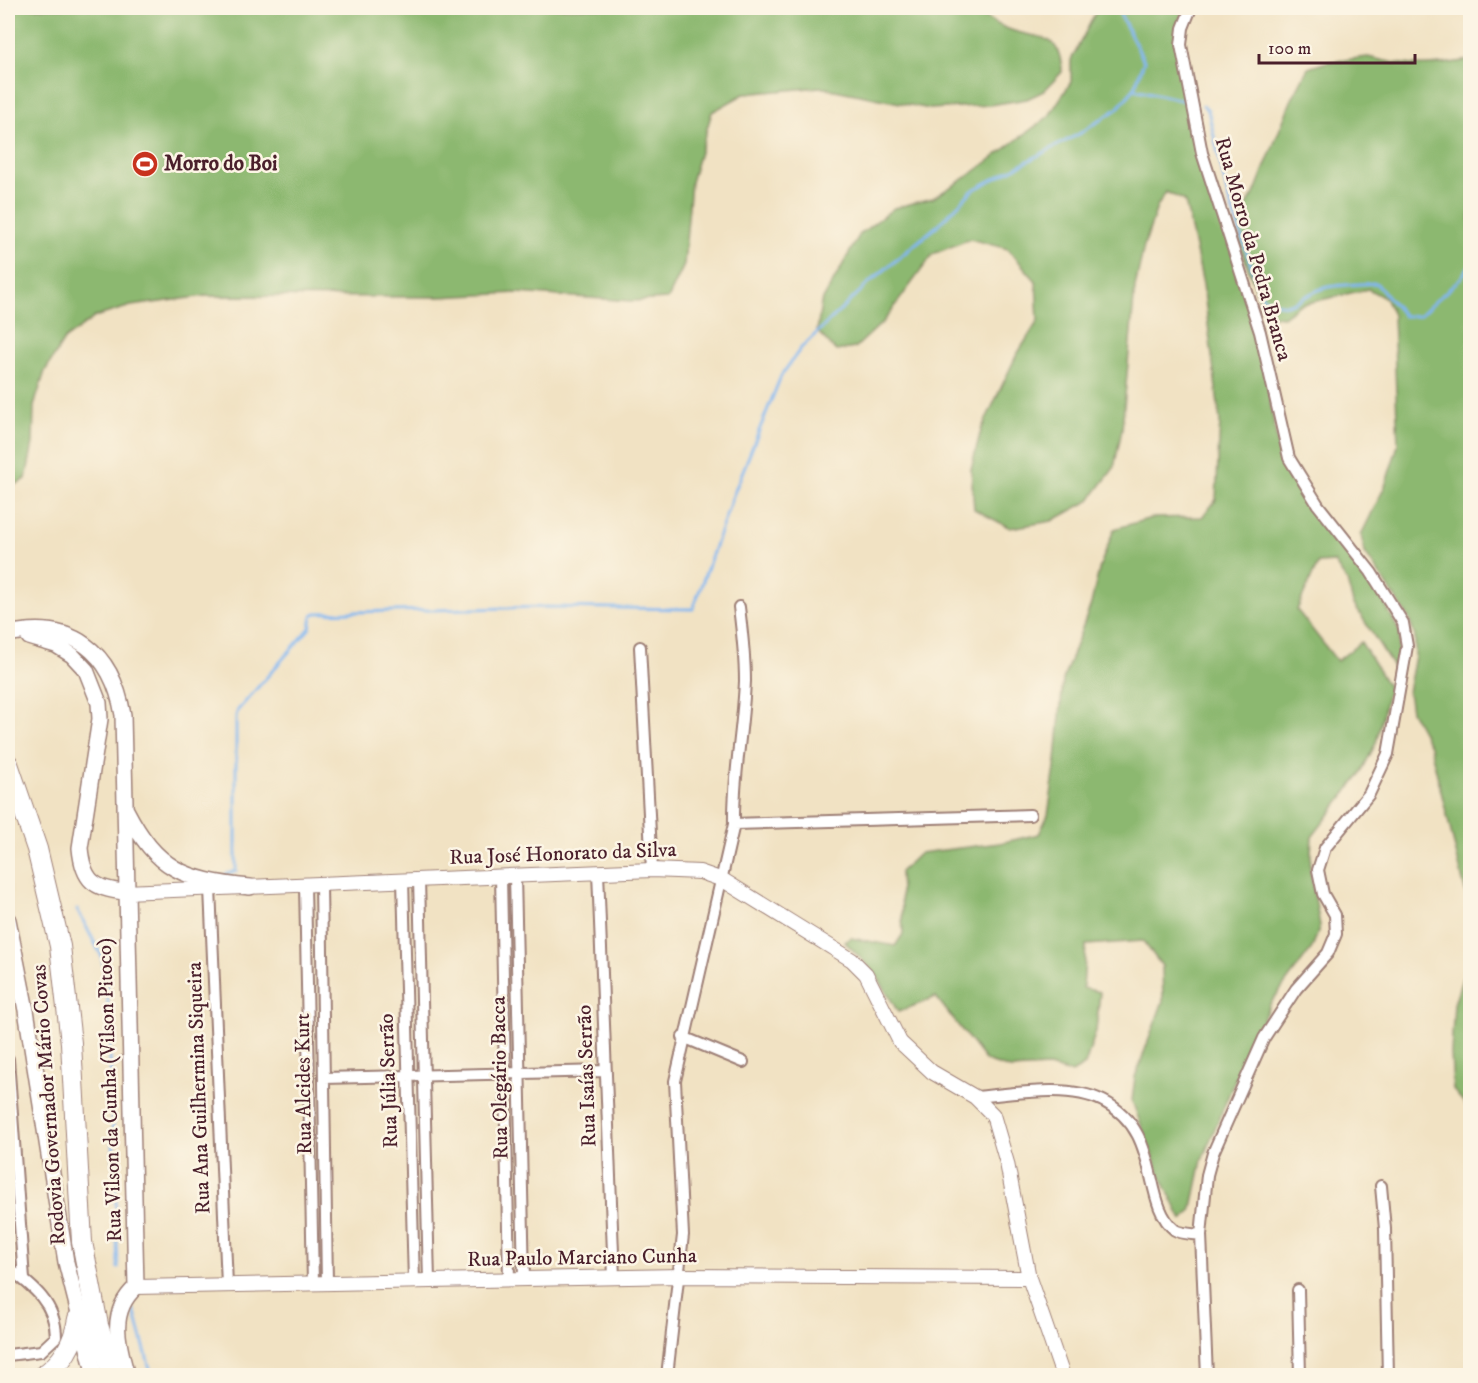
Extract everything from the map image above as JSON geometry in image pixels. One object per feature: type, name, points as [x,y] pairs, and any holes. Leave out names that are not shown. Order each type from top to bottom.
[{"type":"highway","name":"Rodovia Governador Mário Covas","points":[[8,764],[27,815],[49,895],[64,973],[71,1043],[82,1242],[98,1325],[112,1376]]},
{"type":"highway","points":[[43,1376],[57,1366],[66,1353],[76,1333],[78,1319]]},
{"type":"main road","name":"Rua Vilson da Cunha (Vilson Pitoco)","points":[[8,634],[51,631],[73,637],[91,649],[105,664],[115,683],[123,715],[125,892],[136,1287]]},
{"type":"main road","points":[[8,634],[41,639],[56,645],[72,655],[93,685],[100,719],[80,848],[81,861],[86,874],[93,883],[102,888],[125,892]]},
{"type":"main road","points":[[124,808],[139,835],[158,859],[209,884],[250,887]]},
{"type":"main road","points":[[9,925],[26,1010],[66,1262],[78,1319],[95,1376]]},
{"type":"main road","points":[[127,1376],[116,1325],[119,1309],[126,1296],[136,1287]]},
{"type":"street","name":"Rua Morro da Pedra Branca","points":[[1191,8],[1182,28],[1181,45],[1202,153],[1260,332],[1289,458],[1318,505],[1377,580],[1403,623],[1407,646],[1388,754],[1369,794],[1325,848],[1318,870],[1323,894],[1335,915],[1336,934],[1328,953],[1296,989],[1264,1038],[1213,1153],[1207,1175],[1201,1235],[1207,1376]]},
{"type":"street","points":[[668,1376],[679,1276],[683,1196],[675,1097],[683,1037],[723,880],[734,824],[734,783],[745,682],[739,607]]},
{"type":"street","points":[[640,647],[652,870]]},
{"type":"street","points":[[734,824],[1030,814]]},
{"type":"street","name":"Rua José Honorato da Silva","points":[[250,887],[652,870],[700,872],[723,880],[852,960],[866,974],[900,1042],[943,1081],[975,1097],[988,1107],[999,1129],[1029,1278],[1062,1376]]},
{"type":"street","name":"Rua Isaías Serrão","points":[[598,872],[614,1278]]},
{"type":"street","name":"Rua Olegário Bacca","points":[[515,875],[524,1280]]},
{"type":"street","name":"Rua Olegário Bacca","points":[[501,876],[509,1280]]},
{"type":"street","name":"Rua Júlia Serrão","points":[[419,879],[429,1281]]},
{"type":"street","name":"Rua Júlia Serrão","points":[[403,880],[414,1282]]},
{"type":"street","points":[[125,892],[190,889],[209,884]]},
{"type":"street","name":"Rua Ana Guilhermina Siqueira","points":[[209,884],[227,1285]]},
{"type":"street","name":"Rua Alcides Kurt","points":[[305,884],[309,1087],[320,1284]]},
{"type":"street","name":"Rua Alcides Kurt","points":[[320,1284],[324,1083],[321,884]]},
{"type":"street","points":[[8,948],[9,925]]},
{"type":"street","points":[[406,986],[422,986]]},
{"type":"street","points":[[683,1037],[742,1062]]},
{"type":"street","points":[[8,1059],[24,1280]]},
{"type":"street","points":[[309,1087],[324,1083],[408,1076],[606,1071]]},
{"type":"street","points":[[975,1097],[1061,1091],[1103,1101],[1129,1121],[1143,1147],[1162,1216],[1176,1232],[1201,1235]]},
{"type":"street","points":[[1381,1186],[1385,1228],[1388,1376]]},
{"type":"street","points":[[8,1268],[24,1280],[53,1312],[56,1337],[41,1351],[8,1356]]},
{"type":"street","name":"Rua Paulo Marciano Cunha","points":[[136,1287],[679,1276],[1029,1278]]},
{"type":"street","points":[[1298,1290],[1300,1376]]},
{"type":"green space","points":[[8,8],[971,8],[1006,28],[1047,39],[1053,43],[1060,59],[1062,72],[1044,91],[1027,99],[990,105],[930,109],[820,87],[744,94],[712,112],[691,182],[684,265],[668,299],[632,301],[517,293],[439,297],[205,296],[131,306],[95,317],[64,340],[45,371],[34,406],[33,443],[26,479],[8,488]]},
{"type":"green space","points":[[1098,8],[1184,8],[1178,31],[1200,154],[1258,332],[1281,464],[1370,576],[1400,633],[1396,671],[1353,603],[1347,581],[1334,562],[1318,563],[1297,610],[1337,661],[1361,642],[1389,688],[1376,743],[1359,776],[1312,837],[1310,869],[1320,926],[1312,948],[1270,1004],[1202,1160],[1191,1212],[1182,1220],[1159,1173],[1132,1101],[1135,1077],[1163,1001],[1162,966],[1143,941],[1086,945],[1083,988],[1100,992],[1096,1031],[1085,1065],[1072,1073],[1048,1067],[1010,1069],[986,1061],[936,997],[898,1012],[876,974],[845,942],[851,938],[895,946],[903,934],[900,872],[920,853],[1000,843],[1039,834],[1048,815],[1056,761],[1063,680],[1091,604],[1100,566],[1114,529],[1151,518],[1202,517],[1216,500],[1220,421],[1203,284],[1185,201],[1166,192],[1157,207],[1144,246],[1135,287],[1122,429],[1114,468],[1089,501],[1052,521],[1010,528],[974,509],[971,469],[981,430],[1016,356],[1038,321],[1036,281],[1008,249],[970,239],[933,254],[884,321],[855,348],[836,351],[817,331],[821,303],[860,234],[894,208],[933,198],[967,177],[1049,116],[1071,82],[1071,60]]},
{"type":"green space","points":[[1368,57],[1419,65],[1470,60],[1470,910],[1430,746],[1411,711],[1408,692],[1415,656],[1415,637],[1409,618],[1365,553],[1361,535],[1385,486],[1398,445],[1393,315],[1385,298],[1368,289],[1299,305],[1283,317],[1265,315],[1240,246],[1239,227],[1244,210],[1254,194],[1291,101],[1308,68],[1327,62]]},
{"type":"green space","points":[[1470,944],[1470,1110],[1453,1090],[1451,1053],[1454,1004],[1467,964]]},
{"type":"waterway","points":[[226,874],[236,871],[236,716],[238,710],[310,628],[312,616],[316,613],[543,607],[693,609],[732,498],[781,376],[801,348],[870,282],[937,226],[973,190],[1079,134],[1117,109],[1134,89],[1144,61],[1117,8]]},
{"type":"waterway","points":[[1134,89],[1190,102]]},
{"type":"waterway","points":[[1203,105],[1208,110],[1228,197],[1262,297],[1273,302],[1289,304],[1328,287],[1376,283],[1404,316],[1419,316],[1460,279],[1470,265]]},
{"type":"waterway","points":[[77,909],[101,955],[107,979],[118,1268]]},
{"type":"waterway","points":[[134,1310],[152,1376]]},
{"type":"place","name":"Morro do Boi","points":[[145,164]]}]
